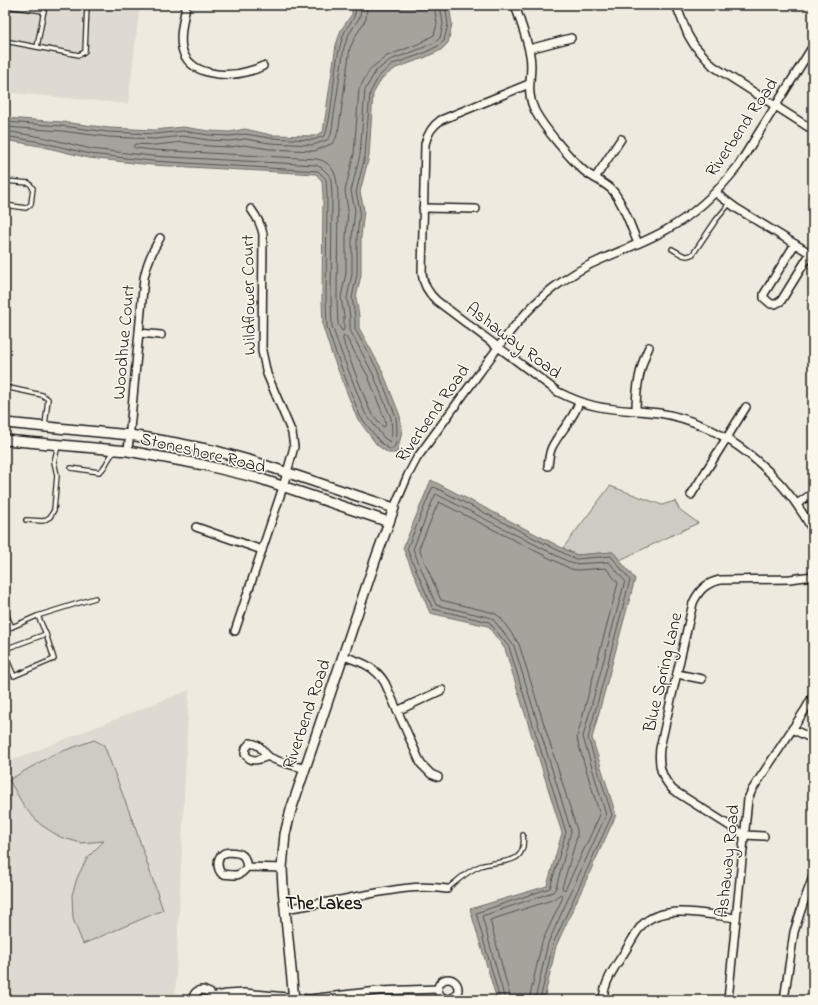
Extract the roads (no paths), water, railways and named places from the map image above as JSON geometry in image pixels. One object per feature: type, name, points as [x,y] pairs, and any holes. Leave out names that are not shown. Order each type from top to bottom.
[{"type":"street","points":[[186,5],[182,43],[186,58],[191,64],[197,68],[222,74],[248,72],[263,66]]},
{"type":"street","points":[[515,5],[529,49],[531,65],[529,84],[532,104],[536,113],[576,162],[584,170],[606,185],[616,196],[638,243]]},
{"type":"street","points":[[676,5],[688,35],[702,56],[722,73],[813,130]]},
{"type":"street","points":[[529,49],[571,38]]},
{"type":"street","name":"Riverbend Road","points":[[294,999],[282,868],[285,834],[291,810],[375,561],[394,508],[417,458],[516,324],[552,289],[575,273],[598,260],[666,230],[687,218],[716,193],[738,166],[813,46]]},
{"type":"street","name":"Ashaway Road","points":[[529,84],[441,120],[431,129],[427,136],[425,144],[422,273],[426,287],[431,296],[558,392],[579,402],[596,407],[658,413],[691,421],[708,428],[726,439],[743,450],[781,484],[797,504],[813,531]]},
{"type":"street","points":[[595,178],[621,139]]},
{"type":"street","points":[[716,193],[811,254],[781,301],[771,304],[764,298],[764,294],[794,244]]},
{"type":"street","points":[[423,208],[476,209]]},
{"type":"street","name":"Wildflower Court","points":[[235,631],[283,487],[293,454],[294,438],[267,374],[263,359],[263,234],[259,221],[251,209]]},
{"type":"street","name":"Woodhue Court","points":[[128,451],[144,278],[146,265],[160,238]]},
{"type":"street","points":[[139,333],[161,335]]},
{"type":"street","points":[[636,411],[636,391],[639,375],[650,347]]},
{"type":"street","points":[[548,466],[549,454],[552,446],[574,415],[579,402]]},
{"type":"street","points":[[691,495],[746,407]]},
{"type":"street","points":[[5,423],[130,435],[216,451],[252,461],[394,508]]},
{"type":"street","name":"Stoneshore Road","points":[[5,440],[128,451],[204,466],[258,478],[389,522]]},
{"type":"street","points":[[797,504],[813,493]]},
{"type":"street","points":[[196,527],[262,550]]},
{"type":"street","name":"Blue Spring Lane","points":[[744,835],[673,790],[666,783],[662,774],[659,760],[660,748],[693,603],[697,594],[704,587],[712,582],[720,580],[790,579],[813,576]]},
{"type":"street","points":[[343,656],[363,662],[377,672],[385,684],[421,764],[431,774],[438,777]]},
{"type":"street","points":[[677,674],[702,679]]},
{"type":"street","points":[[397,711],[442,690]]},
{"type":"street","name":"Ashaway Road","points":[[728,1000],[747,804],[752,790],[813,696]]},
{"type":"street","points":[[792,729],[813,739]]},
{"type":"street","points":[[268,756],[305,769]]},
{"type":"street","points":[[744,835],[764,836]]},
{"type":"street","points":[[247,867],[282,868]]},
{"type":"street","points":[[784,1000],[794,932],[813,876]]},
{"type":"street","points":[[285,909],[408,887],[424,886],[446,889]]},
{"type":"street","points":[[603,1000],[607,982],[612,973],[642,925],[651,918],[660,914],[677,912],[736,918]]},
{"type":"street","points":[[193,1000],[194,994],[200,990],[207,991],[212,998],[227,994],[244,994],[309,999],[378,991],[437,989]]},
{"type":"lane","points":[[37,47],[45,5]]},
{"type":"lane","points":[[5,41],[79,55],[85,51],[87,5]]},
{"type":"lane","points":[[5,6],[44,11]]},
{"type":"lane","points":[[5,181],[29,183],[33,188],[31,204],[26,208],[5,205]]},
{"type":"lane","points":[[672,249],[685,256],[693,254],[716,220],[730,203]]},
{"type":"lane","points":[[5,387],[42,395],[48,399],[45,427]]},
{"type":"lane","points":[[26,520],[43,521],[50,517],[54,510],[57,475],[54,462],[58,445]]},
{"type":"lane","points":[[70,468],[99,472],[103,470],[114,453],[128,451]]},
{"type":"lane","points":[[5,630],[38,616],[95,598]]},
{"type":"lane","points":[[5,612],[12,627]]},
{"type":"lane","points":[[5,655],[14,676],[54,659],[46,634],[38,616]]},
{"type":"lane","points":[[5,649],[46,634]]},
{"type":"lane","points":[[446,889],[468,872],[480,866],[516,858],[524,849],[523,835]]},
{"type":"water","points":[[352,5],[449,5],[452,24],[448,43],[441,50],[396,68],[382,78],[373,94],[369,156],[360,192],[364,210],[361,237],[361,275],[356,298],[359,328],[382,370],[400,416],[402,431],[397,453],[388,453],[377,445],[357,418],[331,352],[323,327],[323,195],[322,181],[316,174],[152,165],[89,158],[40,146],[5,140],[5,118],[63,122],[109,128],[155,130],[183,127],[209,131],[230,132],[245,129],[271,135],[314,136],[323,132],[336,45],[341,30],[352,14]]},
{"type":"water","points":[[431,480],[576,555],[613,552],[635,579],[592,738],[616,815],[556,946],[544,1000],[497,1000],[470,909],[547,886],[562,833],[505,649],[488,626],[430,613],[403,548]]},
{"type":"district","name":"The Lakes","points":[[324,902]]}]
